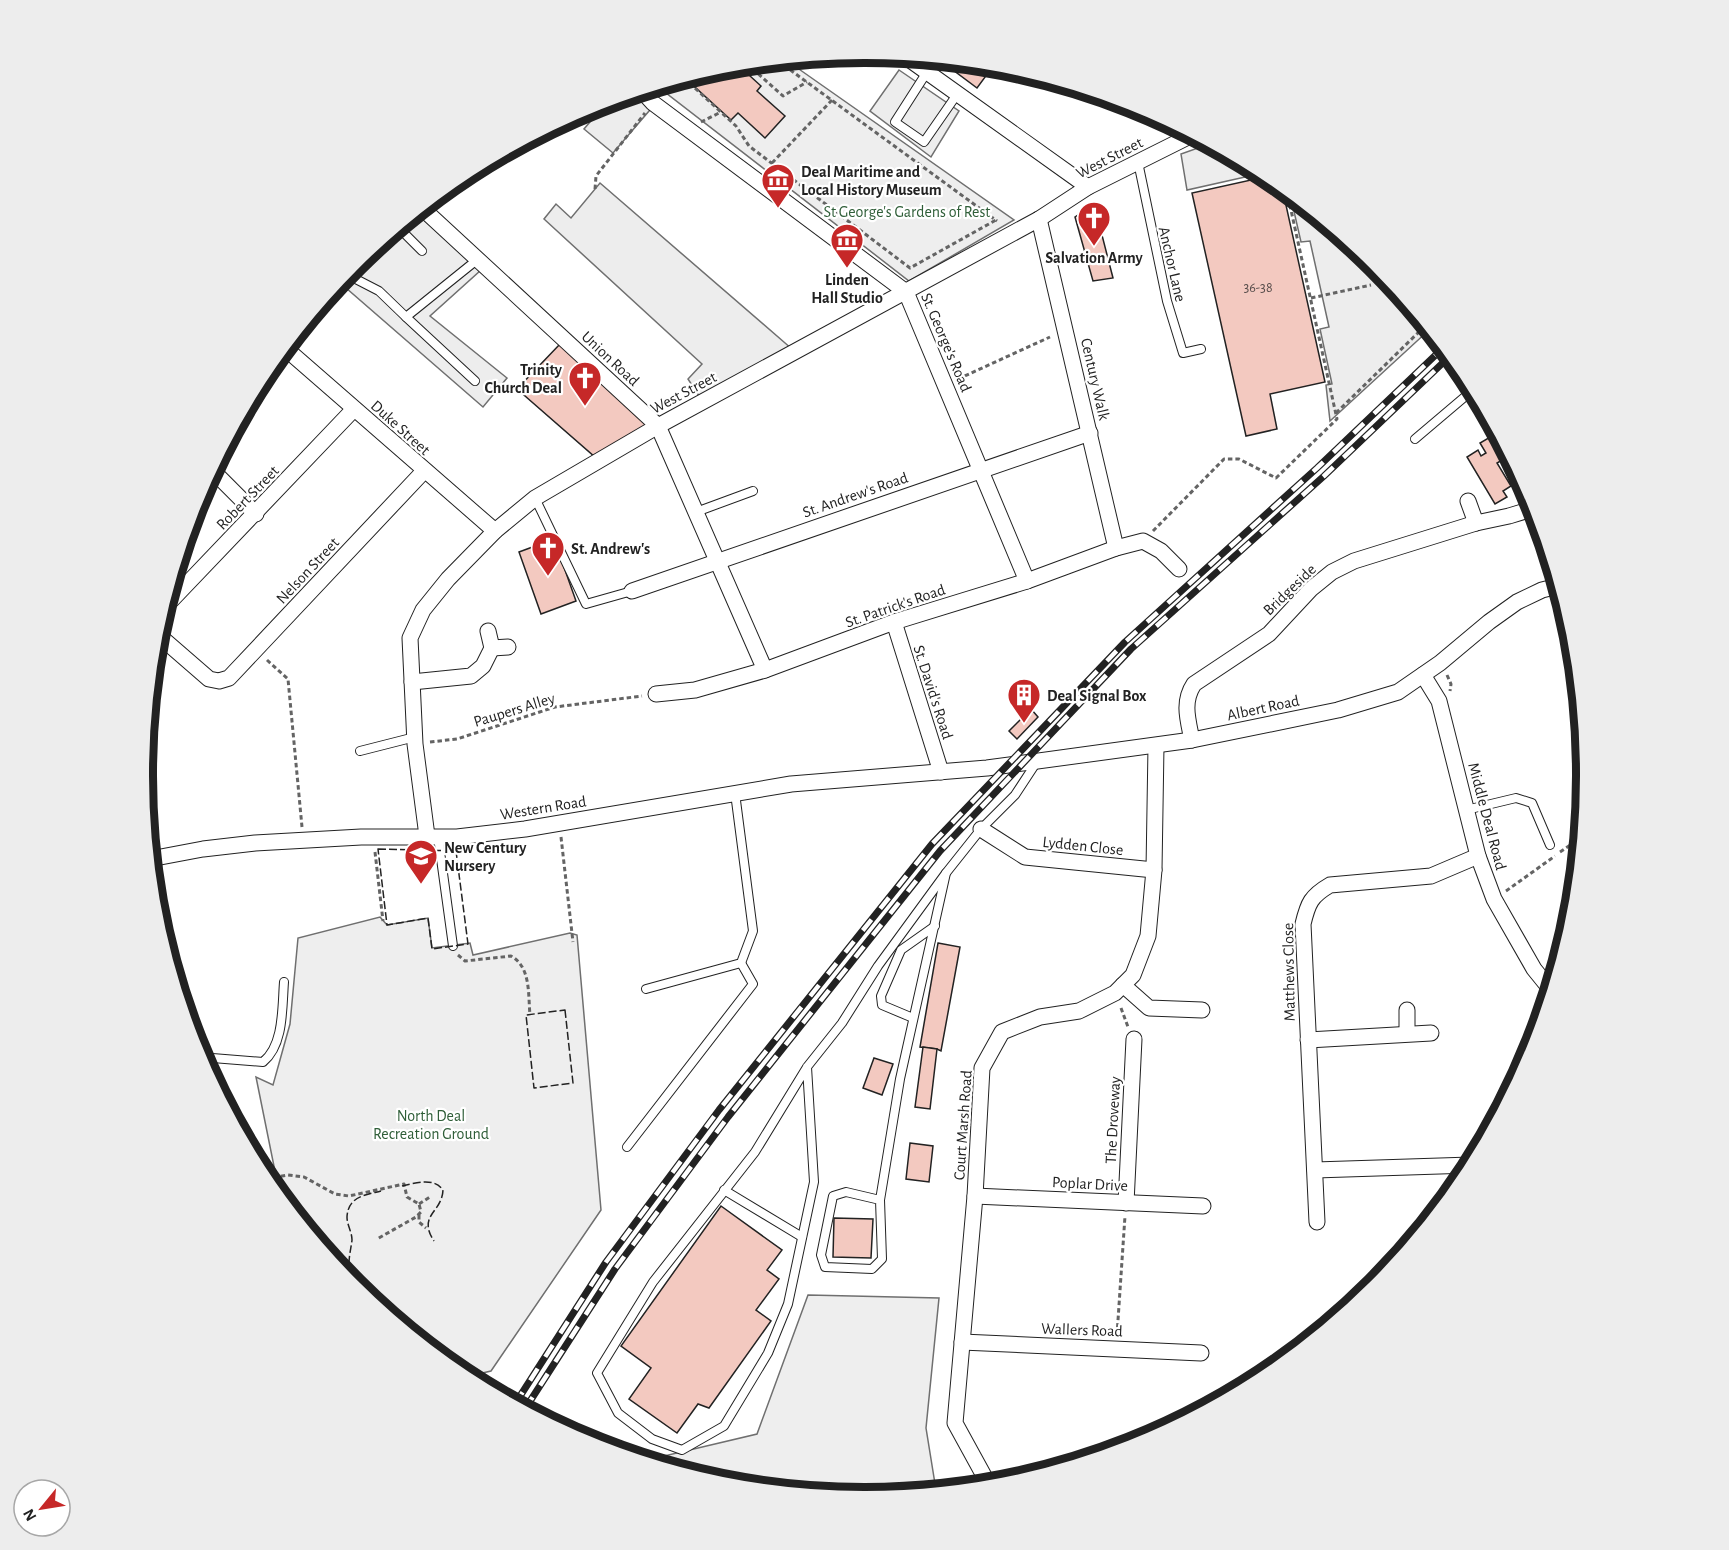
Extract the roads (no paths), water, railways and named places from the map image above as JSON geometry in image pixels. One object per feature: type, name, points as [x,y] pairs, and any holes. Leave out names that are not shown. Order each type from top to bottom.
[{"type":"street","points":[[919,66],[1088,187]]},
{"type":"street","name":"St. George's Road","points":[[648,97],[906,292],[1027,581]]},
{"type":"street","name":"West Street","points":[[433,836],[415,741],[410,638],[423,610],[448,579],[495,531],[535,498],[658,426],[1039,219],[1088,187],[1184,139]]},
{"type":"street","name":"Union Road","points":[[427,213],[658,426],[765,670]]},
{"type":"street","name":"Century Walk","points":[[1039,219],[1116,548]]},
{"type":"street","name":"Duke Street","points":[[291,354],[495,531]]},
{"type":"street","name":"Robert Street","points":[[176,596],[354,409]]},
{"type":"street","name":"St. Andrew's Road","points":[[632,591],[1090,433]]},
{"type":"street","name":"Nelson Street","points":[[165,641],[209,679],[219,681],[229,678],[424,471]]},
{"type":"street","points":[[219,477],[256,514]]},
{"type":"street","points":[[1468,501],[1476,523]]},
{"type":"street","name":"Bridgeside","points":[[1192,740],[1187,711],[1187,694],[1194,684],[1269,634],[1311,589],[1332,573],[1354,561],[1476,523],[1525,511]]},
{"type":"street","name":"St. Patrick's Road","points":[[656,694],[695,690],[765,670],[894,622],[1027,581],[1116,548],[1143,541],[1161,550],[1179,569]]},
{"type":"street","name":"Albert Road","points":[[941,772],[1156,746],[1338,710],[1371,701],[1398,692],[1517,602],[1551,588]]},
{"type":"street","name":"St. David's Road","points":[[894,622],[941,772]]},
{"type":"street","points":[[412,682],[471,676],[483,666],[492,648],[488,631]]},
{"type":"street","points":[[492,648],[508,647]]},
{"type":"street","name":"Middle Deal Road","points":[[1423,675],[1438,702],[1478,856],[1494,899],[1534,969],[1545,983]]},
{"type":"street","points":[[1156,746],[1154,870],[1148,936],[1133,975],[1119,989],[1149,1008],[1202,1010]]},
{"type":"street","name":"Western Road","points":[[158,860],[203,849],[304,840],[479,834],[560,823],[791,784],[941,772]]},
{"type":"street","name":"Lydden Close","points":[[981,829],[1025,857],[1154,870]]},
{"type":"street","name":"Matthews Close","points":[[1317,1222],[1303,924],[1308,904],[1317,893],[1330,885],[1431,876],[1478,856]]},
{"type":"street","name":"Court Marsh Road","points":[[984,1476],[955,1423],[975,1196],[982,1068],[1002,1032],[1040,1017],[1079,1011],[1119,989]]},
{"type":"street","points":[[1407,1010],[1407,1033]]},
{"type":"street","name":"Matthews Close","points":[[1308,1040],[1431,1033]]},
{"type":"street","name":"The Droveway","points":[[1126,1203],[1134,1039]]},
{"type":"street","points":[[1315,1170],[1460,1165]]},
{"type":"street","name":"Poplar Drive","points":[[975,1196],[1203,1206]]},
{"type":"street","name":"Wallers Road","points":[[962,1342],[1201,1353]]},
{"type":"lane","points":[[928,72],[895,122],[924,142],[958,93]]},
{"type":"lane","name":"Anchor Lane","points":[[1138,162],[1167,301],[1183,353],[1201,349]]},
{"type":"lane","points":[[407,230],[422,250]]},
{"type":"lane","points":[[406,317],[478,259]]},
{"type":"lane","points":[[355,279],[379,291],[475,381]]},
{"type":"lane","points":[[1415,439],[1467,395]]},
{"type":"lane","points":[[696,512],[753,491]]},
{"type":"lane","points":[[535,498],[586,604],[632,591]]},
{"type":"lane","points":[[360,751],[415,741]]},
{"type":"lane","points":[[807,1067],[814,1182],[788,1304],[768,1353],[724,1426],[682,1450],[652,1439],[618,1413],[597,1373],[653,1282],[755,1152],[807,1067],[842,1023],[878,966],[946,873],[981,829],[1015,795],[1037,762]]},
{"type":"lane","points":[[735,793],[753,931],[741,963]]},
{"type":"lane","points":[[1466,810],[1516,798],[1532,803],[1550,845]]},
{"type":"lane","points":[[433,836],[453,946]]},
{"type":"lane","points":[[880,1200],[846,1192],[834,1196],[821,1255],[825,1267],[872,1269],[882,1259],[880,1200],[900,1079],[946,873]]},
{"type":"lane","points":[[914,1018],[882,1005],[880,996],[901,950],[934,926]]},
{"type":"lane","points":[[646,989],[741,963]]},
{"type":"lane","points":[[627,1147],[753,984],[741,963]]},
{"type":"lane","points":[[212,1058],[263,1062],[272,1055],[280,1030],[284,982]]},
{"type":"lane","points":[[724,1190],[802,1237]]},
{"type":"railway","points":[[519,1398],[606,1262],[719,1110],[932,844],[1125,642],[1317,468],[1437,353]]},
{"type":"railway","points":[[529,1403],[615,1269],[728,1117],[940,851],[1131,649],[1324,476],[1444,362]]},
{"type":"place","name":"Deal Maritime and Local History Museum","points":[[778,209]]},
{"type":"place","name":"Salvation Army","points":[[1094,247]]},
{"type":"place","name":"Linden Hall Studio","points":[[847,269]]},
{"type":"place","name":"Trinity Church Deal","points":[[585,407]]},
{"type":"place","name":"St. Andrew's","points":[[548,577]]},
{"type":"place","name":"Deal Signal Box","points":[[1024,724]]},
{"type":"place","name":"New Century Nursery","points":[[421,885]]},
{"type":"park label","name":"St George's Gardens of Rest","points":[[907,211]]},
{"type":"park label","name":"North Deal Recreation Ground","points":[[431,1124]]}]
